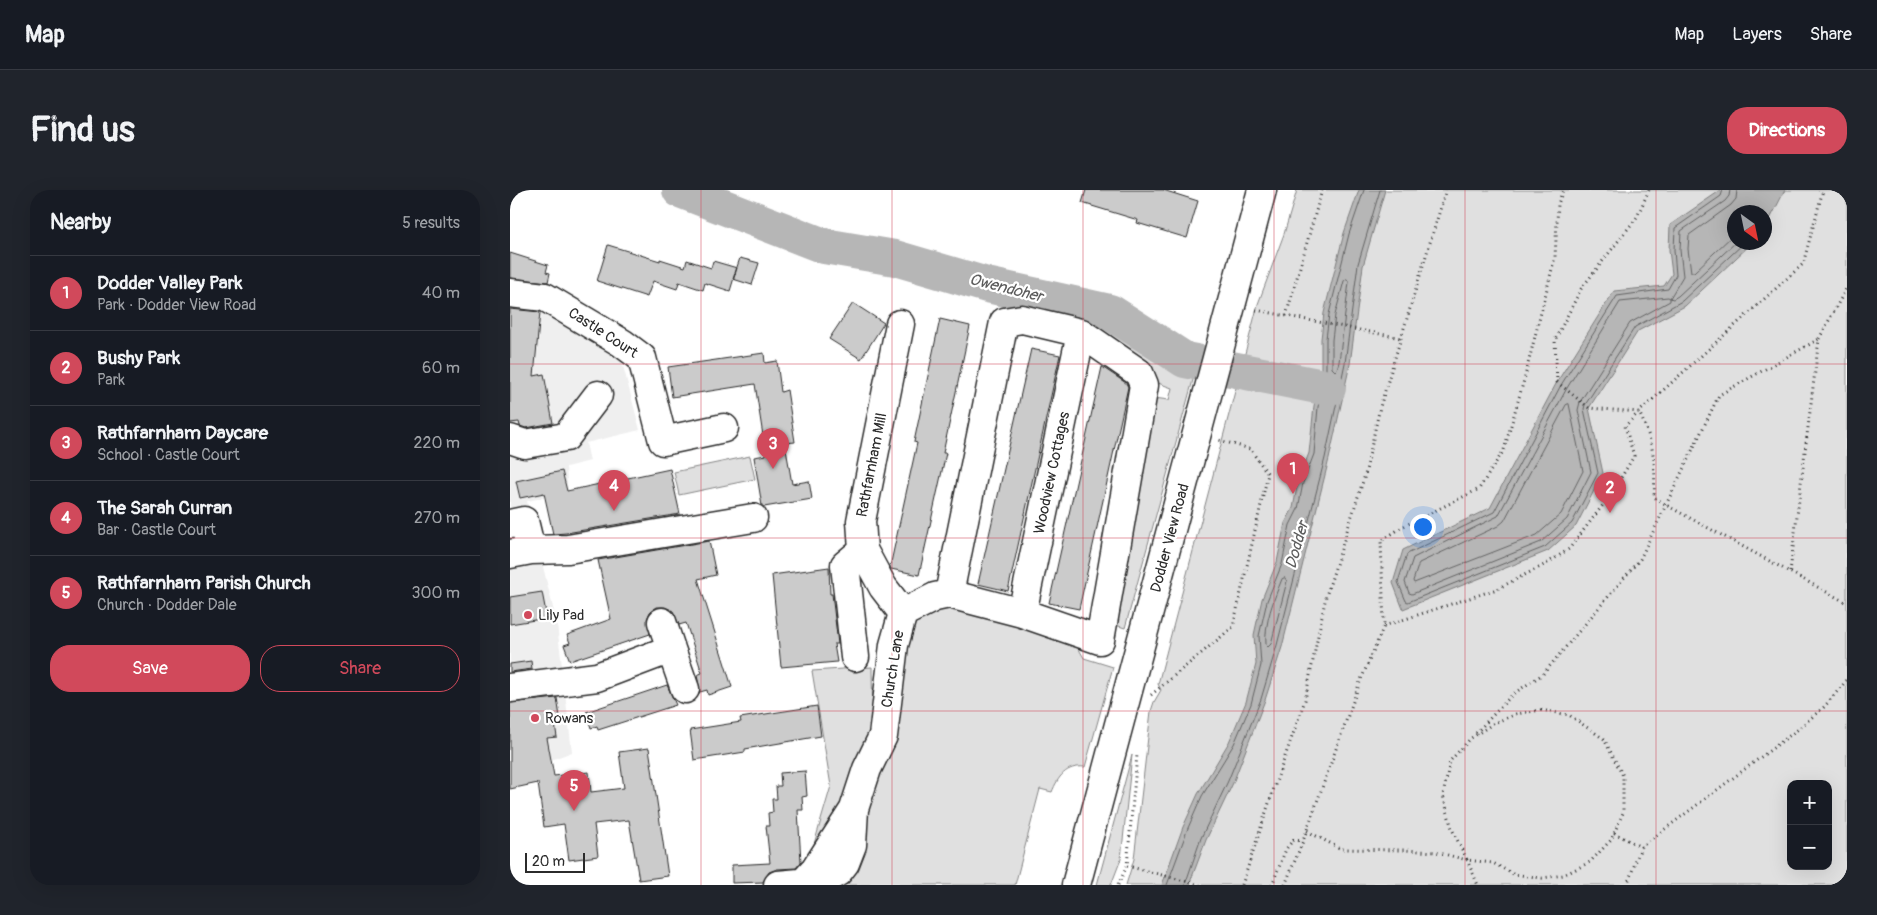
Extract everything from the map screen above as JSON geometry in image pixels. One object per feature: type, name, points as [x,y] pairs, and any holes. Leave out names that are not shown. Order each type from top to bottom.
[{"type":"street","name":"Dodder View Road","points":[[1076,885],[1262,190]]},
{"type":"street","name":"Castle Court","points":[[510,293],[545,297],[622,343],[642,358],[663,441],[724,428]]},
{"type":"street","points":[[1022,319],[1081,333],[1140,373],[1144,385],[1100,640],[1022,613],[949,594],[1004,322],[1022,319]]},
{"type":"street","name":"Rathfarnham Mill","points":[[863,550],[861,521],[900,324]]},
{"type":"street","name":"Woodview Cottages","points":[[1022,613],[1081,333]]},
{"type":"street","points":[[510,439],[525,444],[566,437],[598,395]]},
{"type":"street","points":[[510,524],[524,520],[520,552],[568,549],[753,518]]},
{"type":"street","points":[[854,657],[845,565],[863,550],[883,587],[903,613]]},
{"type":"street","name":"Church Lane","points":[[791,884],[822,880],[838,872],[846,863],[852,845],[854,809],[867,769],[883,736],[894,645],[903,613],[934,597],[949,594]]},
{"type":"street","points":[[662,622],[685,689]]},
{"type":"street","points":[[510,688],[597,677],[671,649]]},
{"type":"path","points":[[1286,316],[1322,190]]},
{"type":"path","points":[[1242,885],[1275,785],[1306,700],[1326,596],[1365,475],[1380,407],[1446,190]]},
{"type":"path","points":[[1285,885],[1307,831],[1360,682],[1384,626],[1381,541],[1404,526],[1479,489],[1504,450],[1555,257],[1558,204],[1563,190]]},
{"type":"path","points":[[1639,412],[1589,408],[1557,382],[1555,340],[1581,289],[1637,217],[1649,190]]},
{"type":"path","points":[[1384,626],[1497,589],[1546,564],[1568,549],[1610,496],[1634,456],[1625,426],[1803,264],[1823,190]]},
{"type":"path","points":[[1790,572],[1819,339],[1847,288]]},
{"type":"path","points":[[1256,310],[1401,338]]},
{"type":"path","points":[[1478,885],[1452,829],[1444,795],[1450,761],[1513,694],[1543,674],[1640,559],[1719,395],[1819,339]]},
{"type":"path","points":[[1639,412],[1650,434],[1654,453],[1656,471],[1654,497],[1666,506],[1847,603]]},
{"type":"path","points":[[1148,704],[1151,695],[1233,627],[1239,608],[1268,474],[1250,449],[1217,440]]},
{"type":"path","points":[[1627,885],[1641,847],[1797,730],[1824,708],[1847,680]]},
{"type":"path","points":[[1307,831],[1341,849],[1436,852],[1493,864],[1513,874],[1542,878],[1564,875],[1590,862],[1611,840],[1622,813],[1623,776],[1604,739],[1569,715],[1541,710],[1516,714],[1494,723],[1471,738]]},
{"type":"path","points":[[1118,885],[1126,866],[1137,750]]},
{"type":"path","points":[[1614,833],[1641,847]]},
{"type":"path","points":[[1272,885],[1286,849],[1293,840],[1303,841]]},
{"type":"path","points":[[1126,866],[1200,885]]},
{"type":"shaded area","points":[[1297,190],[1847,190],[1847,885],[1126,885],[1134,859],[1151,711],[1161,690],[1158,684],[1258,304],[1284,234]]},
{"type":"shaded area","points":[[510,305],[547,311],[622,362],[640,430],[586,443],[590,461],[566,467],[568,493],[527,501],[557,624],[572,752],[551,760],[510,768]]},
{"type":"shaded area","points":[[1108,315],[1161,354],[1196,369],[1125,628],[1109,623],[1154,398],[1169,400],[1172,388],[1158,383],[1153,377],[1084,327]]},
{"type":"shaded area","points":[[750,456],[755,479],[679,495],[674,472]]},
{"type":"shaded area","points":[[950,602],[1076,644],[1084,658],[1113,667],[1085,767],[1073,768],[1064,773],[1057,781],[1052,792],[1040,789],[1015,885],[802,885],[831,786],[812,671],[872,667],[873,739],[916,618]]},
{"type":"shaded area","points":[[1132,755],[1121,859],[1111,885],[1097,885]]},
{"type":"water","name":"Dodder","points":[[1359,190],[1385,190],[1363,266],[1350,364],[1329,459],[1282,647],[1265,700],[1233,783],[1206,840],[1189,885],[1162,885],[1183,827],[1198,794],[1229,742],[1246,702],[1256,664],[1254,635],[1262,599],[1277,562],[1285,523],[1293,508],[1298,482],[1309,453],[1314,406],[1321,370],[1321,339],[1324,313],[1344,233]]},
{"type":"water","points":[[1721,190],[1785,190],[1772,215],[1772,205],[1727,205],[1727,250],[1745,250],[1685,306],[1638,331],[1589,408],[1603,473],[1576,526],[1548,551],[1403,609],[1393,583],[1403,550],[1490,508],[1557,382],[1614,291],[1664,286],[1672,274],[1669,250],[1670,225]]},
{"type":"building","points":[[1086,190],[1163,190],[1198,201],[1187,238],[1137,223],[1138,220],[1082,203]]},
{"type":"building","points":[[608,245],[685,267],[687,260],[711,268],[713,261],[737,268],[730,291],[705,283],[703,290],[679,282],[677,289],[653,281],[647,297],[597,281]]},
{"type":"building","points":[[510,253],[548,265],[546,272],[550,273],[548,282],[510,278]]},
{"type":"building","points":[[740,258],[759,263],[752,285],[733,279]]},
{"type":"building","points":[[853,303],[884,323],[861,359],[829,339]]},
{"type":"building","points":[[510,309],[540,312],[534,376],[544,374],[553,423],[526,428],[520,426],[519,422],[510,423]]},
{"type":"building","points":[[940,319],[970,326],[943,453],[946,453],[919,575],[891,569],[890,567],[917,443],[914,442]]},
{"type":"building","points":[[1031,349],[1060,355],[1008,591],[978,584]]},
{"type":"building","points":[[764,353],[765,363],[777,361],[781,392],[787,390],[795,442],[785,443],[792,484],[809,481],[812,499],[764,507],[762,506],[754,457],[766,455],[755,384],[672,397],[668,367]]},
{"type":"building","points":[[1102,367],[1126,383],[1128,387],[1079,609],[1049,603]]},
{"type":"building","points":[[670,469],[680,514],[566,533],[553,534],[544,493],[520,498],[516,481],[562,471],[567,491]]},
{"type":"building","points":[[709,541],[716,575],[698,579],[732,687],[708,695],[707,690],[700,692],[697,675],[702,673],[686,623],[679,625],[673,611],[665,607],[657,607],[650,612],[647,619],[650,634],[570,661],[564,645],[570,643],[567,635],[611,619],[598,560]]},
{"type":"building","points":[[829,567],[830,594],[832,594],[838,644],[834,644],[837,662],[781,667],[772,575]]},
{"type":"building","points":[[542,592],[547,618],[510,624],[510,597]]},
{"type":"building","points":[[531,661],[532,669],[510,672],[510,664]]},
{"type":"building","points":[[667,685],[676,705],[598,730],[597,726],[591,728],[586,712]]},
{"type":"building","points":[[557,698],[561,723],[555,724],[557,737],[547,738],[554,776],[589,772],[591,792],[624,788],[619,752],[649,748],[668,876],[639,880],[629,820],[594,824],[598,856],[569,860],[564,824],[544,827],[538,783],[510,789],[510,703]]},
{"type":"building","points":[[817,706],[821,736],[745,749],[745,752],[694,760],[690,730],[741,722],[740,718]]},
{"type":"building","points":[[805,771],[807,796],[802,797],[803,810],[798,810],[801,862],[796,868],[777,869],[769,872],[763,882],[732,883],[732,865],[770,863],[766,826],[769,826],[768,813],[773,812],[772,799],[777,799],[776,786],[781,786],[780,773]]},
{"type":"waterway","name":"Owendoher","points":[[680,190],[824,246],[895,258],[987,285],[1110,312],[1185,360],[1328,388]]},
{"type":"place","name":"Rathfarnham Daycare","points":[[773,469]]},
{"type":"place","name":"Dodder Valley Park","points":[[1293,494]]},
{"type":"place","name":"The Sarah Curran","points":[[614,511]]},
{"type":"place","name":"Bushy Park","points":[[1610,513]]},
{"type":"place","name":"Lily Pad","points":[[528,615]]},
{"type":"place","name":"Rowans","points":[[535,718]]},
{"type":"place","name":"Rathfarnham Parish Church","points":[[574,811]]}]
